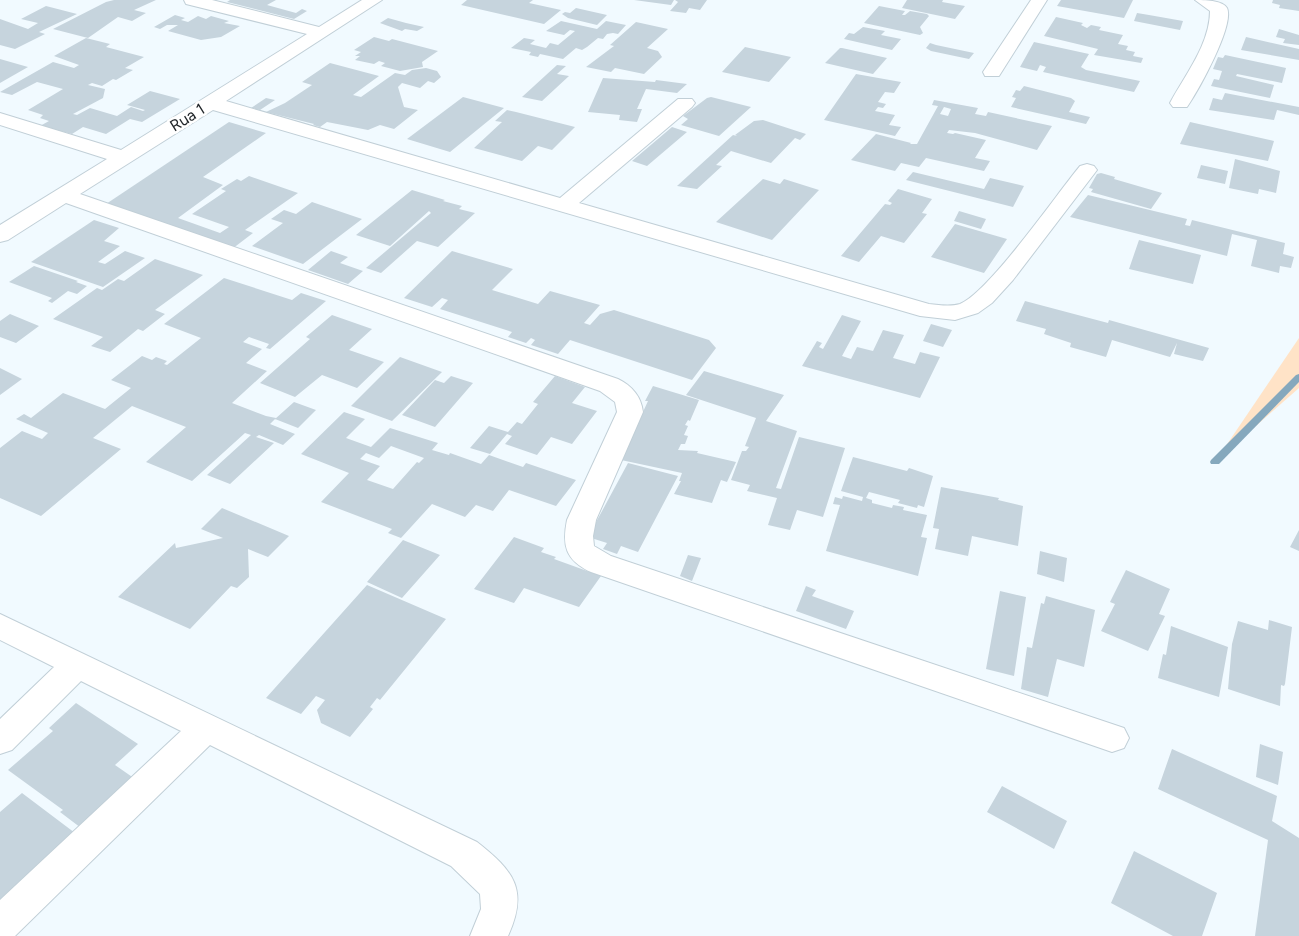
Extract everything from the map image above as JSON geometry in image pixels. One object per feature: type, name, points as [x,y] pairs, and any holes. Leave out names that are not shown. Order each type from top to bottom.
[{"type":"street","points":[[192,0],[322,33]]},
{"type":"street","name":"Rua 1","points":[[0,235],[374,0]]},
{"type":"street","points":[[992,72],[1040,0]]},
{"type":"street","points":[[1180,103],[1215,34],[1221,18],[1219,9],[1203,0]]},
{"type":"street","points":[[210,103],[919,308],[948,314],[970,308],[984,298],[1006,275],[1088,170]]},
{"type":"street","points":[[564,204],[685,103]]},
{"type":"street","points":[[0,119],[122,157]]},
{"type":"street","points":[[63,195],[589,377],[612,387],[626,398],[630,412],[580,522],[578,539],[581,550],[588,557],[601,564],[1112,738]]},
{"type":"street","points":[[0,626],[464,854],[494,880],[497,888],[500,907],[488,936]]},
{"type":"street","points":[[0,740],[78,664]]},
{"type":"street","points":[[0,925],[207,727]]},
{"type":"shaded area","points":[[1299,338],[1299,388],[1215,462]]},
{"type":"building","points":[[114,0],[156,0],[134,10],[146,13],[132,21],[118,17],[88,38],[53,29],[106,2]]},
{"type":"building","points":[[230,0],[276,0],[267,5],[296,13],[302,9],[307,11],[294,19],[227,2]]},
{"type":"building","points":[[467,0],[533,0],[529,3],[561,10],[544,24],[461,5]]},
{"type":"building","points":[[634,0],[674,0],[671,5]]},
{"type":"building","points":[[675,0],[707,0],[700,10],[689,8],[686,13],[670,11],[678,2]]},
{"type":"building","points":[[907,0],[943,0],[942,2],[965,6],[955,19],[902,8]]},
{"type":"building","points":[[1061,0],[1133,0],[1124,18],[1057,6]]},
{"type":"building","points":[[1273,0],[1299,0],[1299,11],[1279,8],[1280,5],[1272,3]]},
{"type":"building","points":[[46,6],[77,14],[39,32],[45,34],[15,49],[0,45],[0,19],[28,29],[38,23],[21,19]]},
{"type":"building","points":[[879,6],[905,11],[902,15],[910,11],[927,14],[929,16],[920,27],[923,33],[920,35],[864,23]]},
{"type":"building","points":[[576,8],[607,15],[597,25],[568,18],[562,14],[565,12],[570,13]]},
{"type":"building","points":[[1137,13],[1183,21],[1180,30],[1134,21]]},
{"type":"building","points":[[175,15],[185,18],[181,20],[188,22],[198,16],[206,19],[211,16],[229,21],[224,23],[240,26],[221,37],[201,40],[168,31],[178,25],[167,25],[160,29],[154,27]]},
{"type":"building","points":[[1056,17],[1083,23],[1081,25],[1087,28],[1091,25],[1101,27],[1099,30],[1123,35],[1118,44],[1128,46],[1126,50],[1135,52],[1133,56],[1143,58],[1141,63],[1094,55],[1098,49],[1044,36]]},
{"type":"building","points":[[388,18],[424,27],[417,31],[405,29],[402,31],[380,23]]},
{"type":"building","points":[[561,21],[597,29],[606,21],[626,25],[618,34],[607,34],[603,39],[598,38],[582,50],[576,48],[563,59],[540,54],[538,57],[529,55],[531,52],[511,48],[524,38],[535,40],[530,44],[546,48],[550,43],[558,45],[575,31],[570,30],[564,35],[546,31]]},
{"type":"building","points":[[636,22],[668,29],[647,48],[658,51],[662,57],[644,74],[615,68],[611,72],[586,67],[614,46],[610,45]]},
{"type":"building","points":[[863,27],[885,31],[881,35],[901,39],[892,50],[844,39],[849,33],[854,34]]},
{"type":"building","points":[[1279,29],[1299,35],[1299,45],[1283,43],[1285,39],[1276,37]]},
{"type":"building","points":[[374,37],[389,41],[392,39],[438,51],[422,62],[423,67],[400,71],[381,66],[385,63],[379,61],[374,64],[355,60],[360,56],[355,56],[361,52],[354,50]]},
{"type":"building","points":[[1246,37],[1299,49],[1299,60],[1241,50]]},
{"type":"building","points":[[86,38],[110,44],[106,47],[144,57],[125,68],[133,70],[116,80],[113,79],[102,86],[92,83],[88,85],[105,89],[103,98],[73,114],[77,115],[90,108],[117,116],[131,107],[143,111],[145,110],[127,105],[150,91],[180,99],[142,122],[130,119],[106,134],[83,127],[72,134],[40,126],[49,121],[40,118],[43,115],[28,110],[63,89],[37,82],[12,95],[0,92],[53,62],[74,68],[79,65],[54,56]]},
{"type":"building","points":[[1034,42],[1089,54],[1081,67],[1086,70],[1140,81],[1134,92],[1043,72],[1046,67],[1040,65],[1037,71],[1020,67]]},
{"type":"building","points":[[930,43],[974,53],[969,59],[931,51],[926,48]]},
{"type":"building","points":[[745,47],[791,57],[769,82],[722,72]]},
{"type":"building","points":[[840,48],[887,58],[873,74],[825,63]]},
{"type":"building","points":[[1225,55],[1286,68],[1282,83],[1237,74],[1236,76],[1274,85],[1270,98],[1211,86],[1214,79],[1219,80],[1222,71],[1213,69],[1218,57],[1223,58]]},
{"type":"building","points":[[0,59],[28,67],[0,83]]},
{"type":"building","points":[[330,63],[379,76],[353,95],[361,97],[395,73],[405,75],[412,70],[426,68],[437,71],[441,77],[434,83],[428,81],[420,88],[402,83],[398,87],[404,107],[418,110],[394,129],[380,125],[368,130],[327,122],[320,127],[266,112],[285,103],[312,85],[302,82]]},
{"type":"building","points":[[557,65],[566,66],[557,74],[569,76],[542,101],[522,97]]},
{"type":"building","points":[[856,74],[901,82],[894,93],[885,92],[878,102],[886,104],[883,108],[878,107],[875,111],[895,115],[889,125],[901,127],[895,136],[824,120]]},
{"type":"building","points":[[603,78],[655,82],[656,80],[687,84],[677,93],[646,89],[637,109],[642,109],[637,122],[619,120],[620,115],[588,112]]},
{"type":"building","points":[[1024,86],[1071,98],[1075,101],[1069,112],[1090,117],[1086,124],[1011,107],[1016,98],[1012,97],[1016,90],[1020,91]]},
{"type":"building","points":[[1225,93],[1299,107],[1299,115],[1277,110],[1274,120],[1209,110],[1213,98],[1222,100]]},
{"type":"building","points":[[463,97],[504,108],[450,152],[407,139]]},
{"type":"building","points":[[711,97],[751,107],[719,136],[681,125],[688,119],[683,116]]},
{"type":"building","points":[[266,98],[275,100],[260,110],[251,108]]},
{"type":"building","points":[[934,100],[978,108],[975,114],[986,116],[988,112],[1052,126],[1037,150],[975,133],[949,130],[947,133],[986,140],[975,158],[990,161],[984,171],[926,158],[919,167],[901,163],[895,171],[851,160],[876,134],[910,144],[917,144],[938,106],[932,105]],"holes":[[[944,107],[951,109],[948,116],[940,114]]]},
{"type":"building","points":[[507,110],[575,127],[552,150],[538,146],[522,161],[474,148],[502,122],[495,121]]},
{"type":"building","points":[[763,120],[806,134],[800,140],[795,138],[771,163],[731,151],[716,165],[722,166],[697,189],[677,186],[733,135],[737,136],[735,135],[754,121]]},
{"type":"building","points":[[229,122],[266,133],[203,177],[223,185],[178,218],[220,233],[229,227],[192,214],[226,191],[221,189],[237,179],[241,181],[249,176],[298,193],[245,230],[253,233],[232,249],[106,204]]},
{"type":"building","points":[[1190,122],[1274,141],[1268,161],[1180,144]]},
{"type":"building","points":[[672,127],[687,132],[647,166],[632,161]]},
{"type":"building","points":[[1235,159],[1280,171],[1276,193],[1259,189],[1258,194],[1229,188]]},
{"type":"building","points":[[1201,165],[1228,171],[1225,184],[1197,178]]},
{"type":"building","points":[[913,172],[984,189],[990,178],[1024,186],[1013,207],[906,180]]},
{"type":"building","points":[[1101,173],[1115,177],[1114,179],[1162,193],[1151,209],[1091,192],[1093,189],[1089,188],[1097,174]]},
{"type":"building","points":[[763,179],[780,184],[784,179],[819,190],[772,240],[716,222]]},
{"type":"building","points":[[898,189],[932,199],[922,213],[927,214],[904,243],[881,236],[859,262],[841,256],[885,204],[890,205],[892,203],[888,201]]},
{"type":"building","points":[[412,190],[462,206],[459,209],[475,213],[438,247],[417,241],[381,273],[366,268],[431,213],[429,211],[390,246],[356,235]]},
{"type":"building","points":[[1088,195],[1187,219],[1185,225],[1190,226],[1192,220],[1285,243],[1283,254],[1294,257],[1291,268],[1280,266],[1279,273],[1251,266],[1257,240],[1232,234],[1227,256],[1070,217]]},
{"type":"building","points":[[312,202],[362,219],[303,264],[252,246],[283,223],[271,219],[284,210],[296,214]]},
{"type":"building","points":[[959,211],[986,219],[981,229],[954,221]]},
{"type":"building","points":[[94,220],[119,228],[104,241],[120,246],[98,262],[105,264],[125,251],[145,258],[103,287],[31,262]]},
{"type":"building","points":[[955,224],[1007,239],[984,273],[931,257]]},
{"type":"building","points":[[1139,240],[1201,255],[1193,284],[1129,269]]},
{"type":"building","points":[[331,251],[348,257],[340,263],[363,271],[348,284],[308,270]]},
{"type":"building","points":[[452,251],[513,269],[492,290],[538,304],[550,291],[600,305],[584,323],[590,325],[600,314],[614,310],[709,340],[716,348],[692,380],[570,340],[558,354],[531,345],[535,340],[531,338],[526,343],[508,337],[512,332],[440,309],[448,300],[442,298],[432,307],[404,298]]},
{"type":"building","points":[[155,259],[203,275],[155,310],[165,314],[143,331],[138,329],[110,352],[91,346],[103,337],[53,319],[97,288],[102,290],[118,279],[124,281]]},
{"type":"building","points":[[34,266],[78,281],[76,282],[87,286],[77,294],[68,291],[52,303],[48,301],[52,298],[9,282]]},
{"type":"building","points":[[224,278],[292,300],[301,293],[326,301],[270,349],[266,348],[269,344],[249,337],[243,342],[262,349],[246,363],[267,371],[232,403],[276,418],[270,424],[295,434],[283,445],[259,435],[256,437],[274,443],[230,484],[207,475],[251,435],[245,433],[192,481],[146,462],[186,427],[132,406],[93,438],[121,449],[41,516],[0,498],[0,448],[22,431],[42,439],[48,433],[16,419],[24,414],[31,418],[63,393],[105,409],[131,388],[111,380],[142,356],[152,360],[156,357],[167,361],[164,364],[167,365],[201,338],[164,324]]},
{"type":"building","points":[[1025,301],[1108,323],[1109,320],[1209,348],[1203,361],[1174,354],[1177,343],[1170,357],[1112,340],[1106,357],[1070,347],[1071,343],[1044,334],[1046,329],[1016,321]]},
{"type":"building","points":[[10,314],[39,326],[16,343],[0,337],[0,321]]},
{"type":"building","points":[[332,315],[372,329],[349,350],[384,362],[357,388],[322,375],[295,397],[260,383],[310,339],[306,337]]},
{"type":"building","points":[[842,315],[861,321],[842,356],[851,359],[857,347],[873,351],[883,330],[904,335],[893,358],[915,364],[920,352],[940,357],[920,398],[802,366],[817,341],[822,343],[819,347],[823,349]]},
{"type":"building","points":[[931,324],[952,330],[943,347],[923,341]]},
{"type":"building","points":[[400,357],[442,372],[392,421],[351,406]]},
{"type":"building","points":[[0,368],[22,379],[0,395]]},
{"type":"building","points":[[704,371],[784,395],[766,421],[797,431],[776,488],[781,489],[799,437],[845,448],[823,517],[797,510],[790,530],[768,525],[777,498],[747,491],[750,485],[731,480],[742,451],[746,451],[749,447],[745,446],[756,418],[686,395]]},
{"type":"building","points":[[451,376],[473,383],[435,427],[402,415],[435,380],[444,383]]},
{"type":"building","points":[[555,376],[585,387],[572,403],[597,411],[572,444],[551,437],[537,455],[505,444],[512,436],[507,434],[490,454],[470,448],[489,426],[508,432],[517,422],[522,424],[538,404],[533,402]]},
{"type":"building","points":[[653,386],[699,400],[690,421],[688,420],[685,425],[688,426],[684,435],[688,436],[685,444],[681,444],[678,450],[698,451],[697,453],[736,462],[727,482],[721,480],[712,503],[674,494],[681,481],[679,481],[682,473],[621,460]]},
{"type":"building","points":[[294,402],[316,410],[298,428],[275,419]]},
{"type":"building","points":[[344,412],[365,419],[346,438],[371,447],[390,428],[438,443],[432,450],[449,455],[450,453],[481,464],[489,455],[523,467],[526,463],[576,480],[556,506],[509,490],[493,511],[476,505],[465,517],[432,504],[401,538],[388,533],[392,529],[321,502],[349,473],[301,454]],"holes":[[[391,446],[424,458],[419,463],[417,462],[393,489],[367,480],[380,466],[360,459],[366,453],[379,458]]]},
{"type":"building","points":[[853,457],[907,471],[909,468],[933,476],[924,507],[918,505],[917,508],[898,503],[900,500],[869,492],[866,498],[872,500],[872,503],[892,508],[893,505],[904,507],[903,510],[927,515],[921,537],[927,538],[918,576],[826,551],[840,505],[833,504],[835,497],[842,499],[843,496],[862,501],[863,497],[841,491]]},
{"type":"building","points":[[628,463],[678,476],[638,552],[621,546],[617,554],[603,549],[607,543],[588,537]]},
{"type":"building","points":[[941,487],[999,498],[998,500],[1023,506],[1018,546],[972,536],[968,556],[935,549],[939,529],[933,528]]},
{"type":"building","points":[[222,508],[289,536],[268,557],[248,549],[249,577],[237,588],[231,586],[190,629],[118,597],[175,543],[176,548],[223,538],[201,529]]},
{"type":"building","points":[[1299,530],[1299,551],[1290,547]]},
{"type":"building","points":[[514,537],[544,548],[541,552],[556,557],[554,559],[601,576],[579,607],[524,588],[514,603],[474,589]]},
{"type":"building","points":[[403,540],[440,555],[402,598],[367,582]]},
{"type":"building","points":[[1040,551],[1067,558],[1064,582],[1037,574]]},
{"type":"building","points":[[688,555],[701,558],[692,581],[680,576]]},
{"type":"building","points":[[1126,570],[1170,589],[1159,614],[1165,616],[1148,651],[1101,631],[1115,604],[1110,602]]},
{"type":"building","points":[[367,585],[446,619],[380,700],[377,698],[370,707],[373,709],[350,737],[321,723],[317,710],[325,700],[316,696],[301,714],[266,698]]},
{"type":"building","points":[[806,586],[816,590],[812,596],[854,611],[846,629],[796,611]]},
{"type":"building","points":[[1000,591],[1026,597],[1014,676],[986,669]]},
{"type":"building","points":[[1046,596],[1095,610],[1084,667],[1057,659],[1048,697],[1021,689],[1027,647],[1032,648],[1041,603],[1044,604]]},
{"type":"building","points":[[1269,620],[1292,627],[1285,684],[1284,686],[1281,685],[1280,706],[1228,689],[1232,644],[1238,621],[1268,630]]},
{"type":"building","points":[[1171,626],[1228,647],[1219,697],[1158,678],[1163,654],[1166,655]]},
{"type":"building","points":[[76,703],[138,744],[115,765],[138,781],[85,831],[60,812],[63,810],[8,770],[53,731],[49,728]]},
{"type":"building","points":[[1260,744],[1283,752],[1278,785],[1256,777]]},
{"type":"building","points":[[1172,749],[1277,796],[1272,821],[1299,838],[1299,936],[1255,936],[1268,840],[1158,789]]},
{"type":"building","points":[[1002,786],[1067,821],[1054,849],[987,812]]},
{"type":"building","points":[[22,793],[79,836],[0,907],[0,812]]},
{"type":"building","points":[[1134,851],[1217,893],[1202,936],[1173,936],[1111,903]]},
{"type":"waterway","points":[[1215,462],[1299,377]]}]
